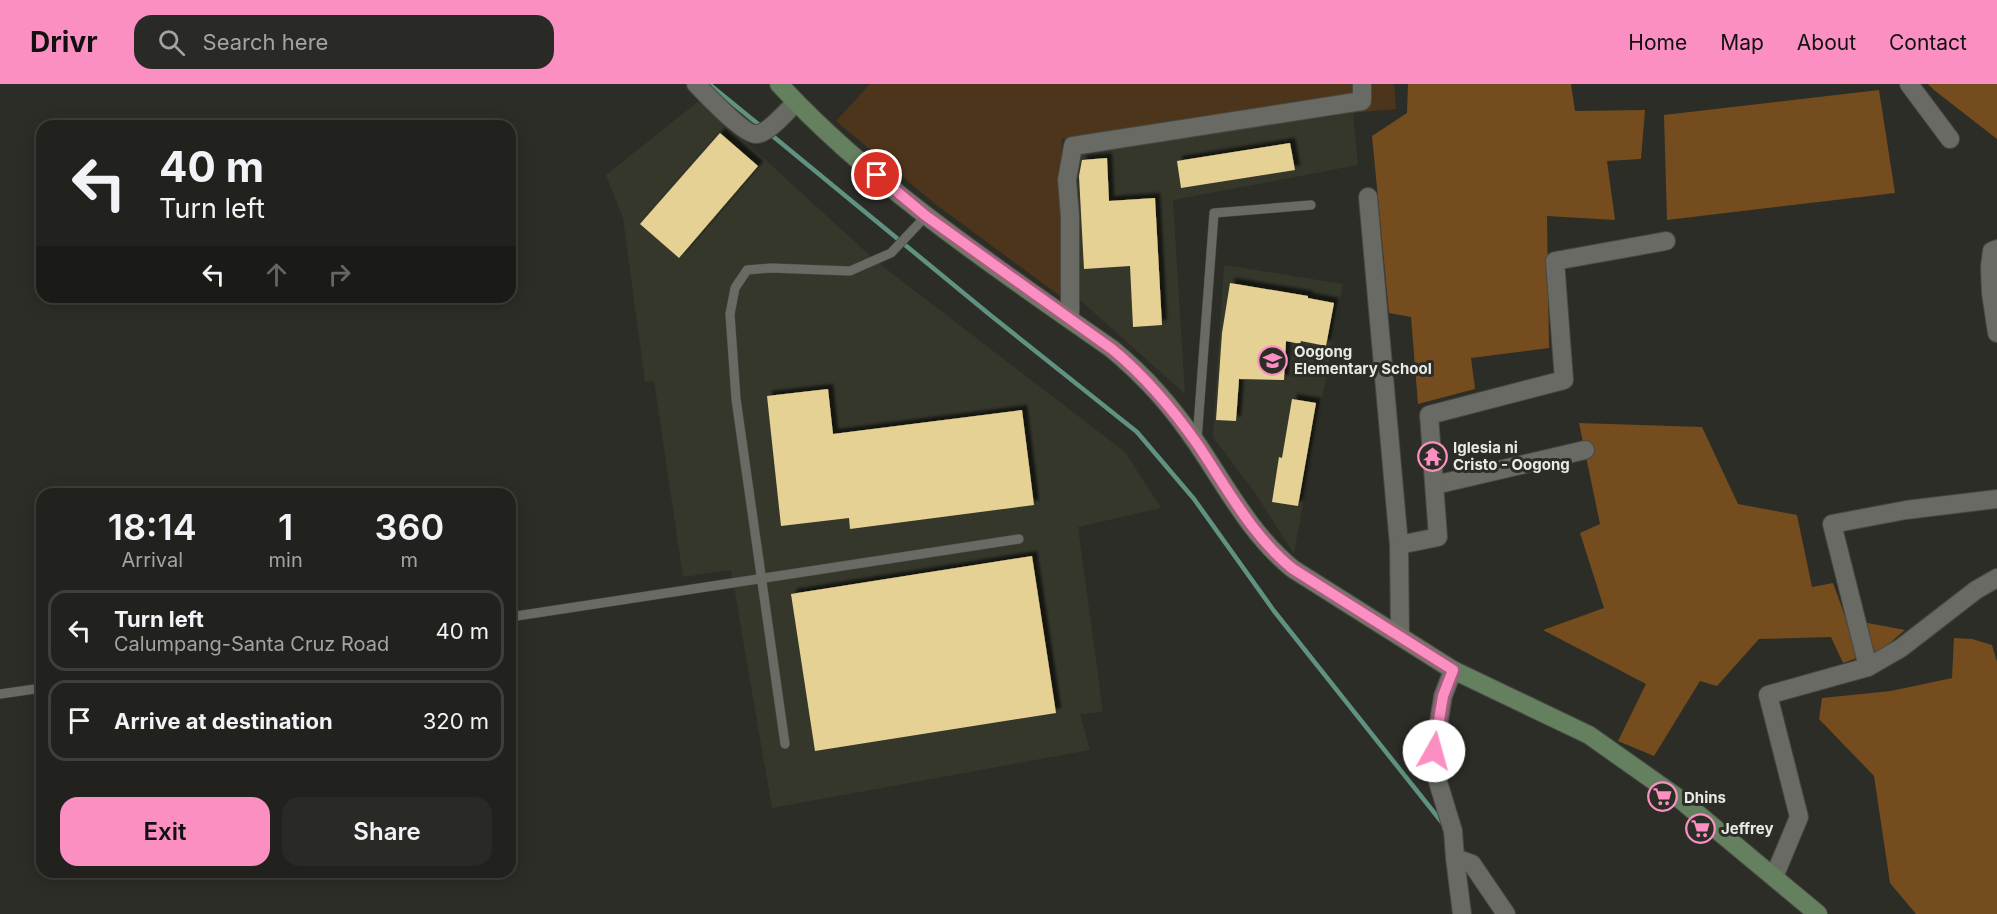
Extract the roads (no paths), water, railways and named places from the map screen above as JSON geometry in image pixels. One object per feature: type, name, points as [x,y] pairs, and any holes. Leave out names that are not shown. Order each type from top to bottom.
[{"type":"main road","points":[[779,84],[861,161],[926,216],[1112,349],[1139,371],[1169,405],[1255,530],[1276,555],[1293,569],[1453,670],[1589,735],[1681,800],[1818,914]]},
{"type":"street","points":[[696,84],[749,133],[763,132],[796,102]]},
{"type":"street","points":[[1070,319],[1070,217],[1067,180],[1073,146],[1362,101],[1362,84]]},
{"type":"street","points":[[1909,84],[1950,139]]},
{"type":"street","points":[[1368,197],[1399,545],[1400,636]]},
{"type":"street","points":[[1399,545],[1438,537],[1429,415],[1564,380],[1556,261],[1666,241]]},
{"type":"street","points":[[1997,249],[1992,251],[1990,267],[1997,333]]},
{"type":"street","points":[[1434,485],[1585,450]]},
{"type":"street","points":[[1868,667],[1832,524],[1906,510],[1997,499]]},
{"type":"street","points":[[1774,877],[1799,817],[1768,695],[1868,667],[1901,648],[1976,590],[1997,578]]},
{"type":"street","points":[[1453,670],[1443,696],[1434,751],[1438,782],[1452,831],[1462,914]]},
{"type":"street","points":[[1455,855],[1472,864],[1506,914]]},
{"type":"lane","points":[[1196,443],[1214,213],[1311,205]]},
{"type":"lane","points":[[785,744],[736,399],[730,314],[735,288],[747,270],[771,268],[850,271],[898,248],[926,216]]},
{"type":"lane","points":[[516,616],[1019,539]]},
{"type":"lane","points":[[0,694],[36,689]]},
{"type":"waterway","points":[[709,84],[763,128]]},
{"type":"waterway","points":[[769,133],[1137,432],[1194,499],[1274,611],[1444,825]]},
{"type":"place","name":"Oogong Elementary School","points":[[1273,360]]},
{"type":"place","name":"Iglesia ni Cristo - Oogong","points":[[1432,456]]},
{"type":"place","name":"Dhins","points":[[1663,797]]},
{"type":"place","name":"Jeffrey","points":[[1700,828]]}]
